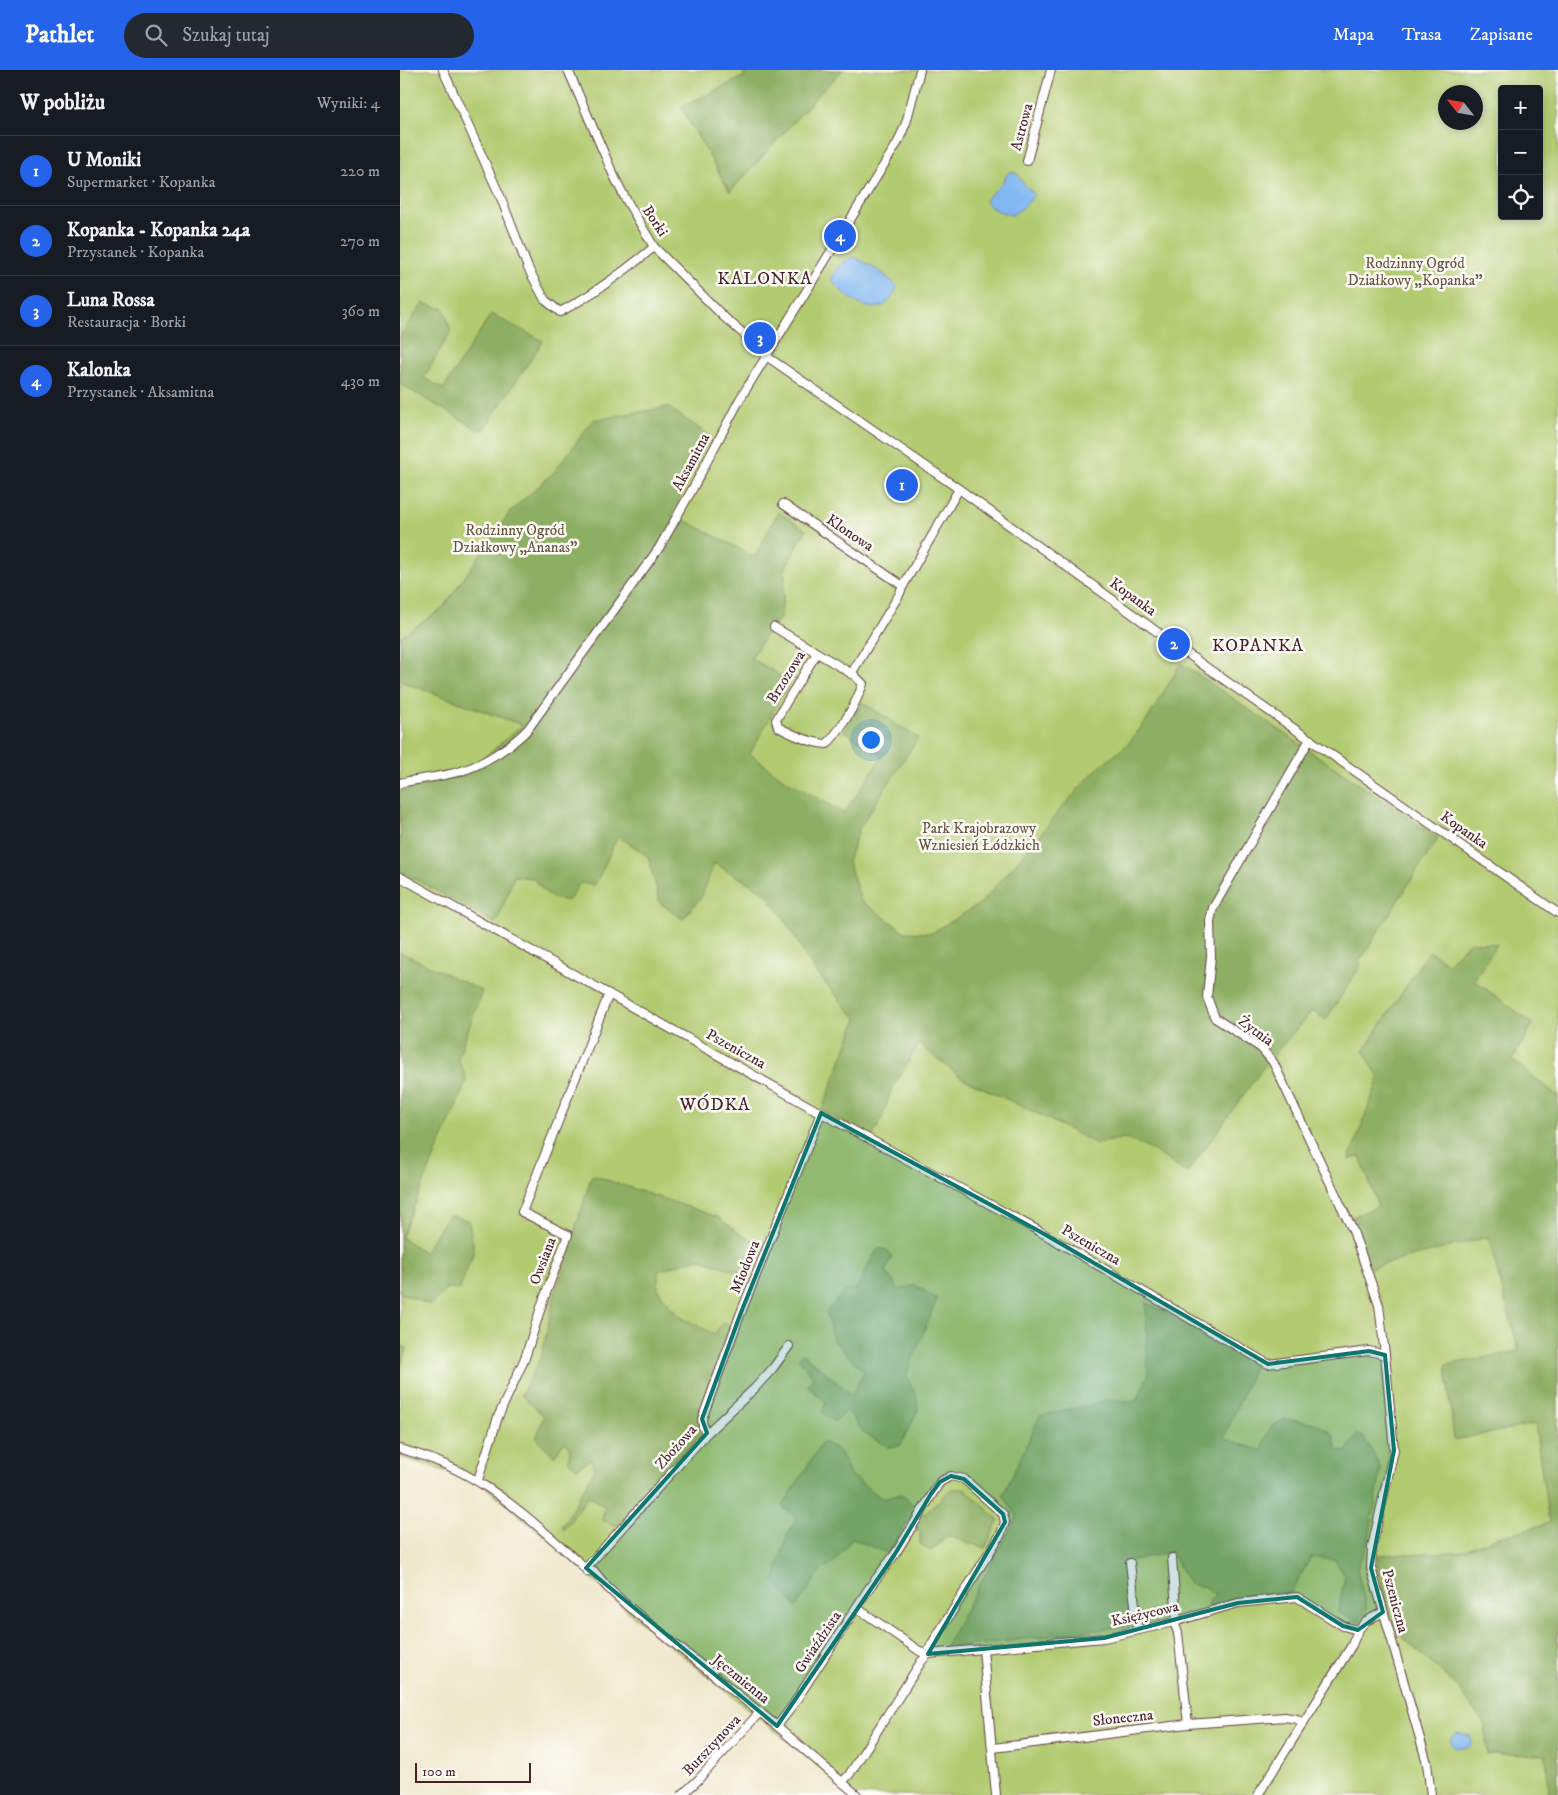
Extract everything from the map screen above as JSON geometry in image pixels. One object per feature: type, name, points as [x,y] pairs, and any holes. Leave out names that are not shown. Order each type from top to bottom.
[{"type":"street","points":[[443,70],[501,198],[528,268],[545,300],[560,312],[574,305],[623,272],[654,247]]},
{"type":"street","name":"Borki","points":[[568,70],[613,174],[654,247],[724,317],[766,355]]},
{"type":"street","name":"Aksamitna","points":[[400,784],[460,771],[503,750],[518,740],[528,729],[659,548],[693,488],[728,419],[898,142],[906,123],[920,70]]},
{"type":"street","name":"Astrowa","points":[[1027,161],[1051,70]]},
{"type":"street","name":"Kopanka","points":[[766,355],[959,489],[1206,667],[1558,913]]},
{"type":"street","points":[[851,674],[899,595],[902,586],[959,489]]},
{"type":"street","name":"Klonowa","points":[[783,504],[902,586]]},
{"type":"street","name":"Brzozowa","points":[[774,627],[817,653],[851,674],[863,684],[855,702],[834,737],[827,744],[820,744],[790,733],[778,727],[776,720],[817,653]]},
{"type":"street","name":"Żytnia","points":[[1310,739],[1214,908],[1210,921],[1211,956],[1207,997],[1215,1018],[1261,1048],[1273,1062],[1353,1232],[1379,1305],[1385,1355]]},
{"type":"street","name":"Pszeniczna","points":[[400,877],[1030,1227],[1268,1364],[1369,1351],[1385,1355],[1394,1450],[1372,1547],[1371,1568],[1427,1763],[1431,1795]]},
{"type":"street","name":"Owsiana","points":[[478,1480],[498,1417],[525,1358],[543,1301],[568,1235],[522,1212],[609,994]]},
{"type":"street","name":"Miodowa","points":[[707,1433],[703,1427],[702,1419],[740,1315],[821,1112]]},
{"type":"street","name":"Zbożowa","points":[[586,1568],[707,1433],[755,1388],[789,1346]]},
{"type":"street","name":"Jęczmienna","points":[[400,1449],[447,1464],[478,1480],[503,1497],[586,1568],[594,1571],[607,1587],[630,1608],[777,1726],[857,1795]]},
{"type":"street","name":"Gwiaździsta","points":[[777,1726],[858,1608],[869,1588],[895,1554],[935,1488],[940,1482],[951,1476],[964,1479],[1003,1514],[1005,1522],[1001,1534],[931,1645],[928,1654]]},
{"type":"street","points":[[1172,1558],[1176,1622],[1188,1724]]},
{"type":"street","points":[[1130,1563],[1138,1630]]},
{"type":"street","name":"Księżycowa","points":[[928,1654],[1104,1638],[1176,1622],[1238,1603],[1297,1597],[1343,1626],[1358,1630]]},
{"type":"street","points":[[842,1782],[849,1775],[920,1662],[928,1654],[921,1652],[858,1608]]},
{"type":"street","points":[[1258,1795],[1352,1644],[1358,1630],[1366,1621],[1383,1612]]},
{"type":"street","points":[[982,1649],[996,1795]]},
{"type":"street","name":"Bursztynowa","points":[[682,1795],[760,1712]]},
{"type":"street","name":"Słoneczna","points":[[993,1748],[1188,1724],[1285,1717],[1297,1719],[1303,1723]]},
{"type":"highlighted area","points":[[821,1113],[1039,1231],[1268,1364],[1369,1351],[1385,1355],[1394,1450],[1371,1568],[1383,1612],[1358,1630],[1343,1626],[1297,1597],[1238,1603],[1104,1638],[928,1654],[1005,1522],[1003,1514],[964,1479],[951,1476],[940,1482],[931,1494],[895,1554],[777,1726],[586,1568],[707,1433],[702,1419],[740,1315]]},
{"type":"green space","name":"Park Krajobrazowy Wzniesień Łódzkich","points":[[400,70],[1558,70],[1558,1795],[854,1795],[626,1610],[562,1551],[478,1481],[400,1457]]},
{"type":"green space","points":[[742,70],[843,70],[730,192],[681,107],[745,76]]},
{"type":"green space","points":[[423,303],[444,309],[451,331],[424,378],[443,389],[491,314],[543,341],[485,428],[479,430],[400,384],[400,336]]},
{"type":"green space","name":"Rodzinny Ogród Działkowy „Ananas”","points":[[668,407],[710,436],[671,515],[755,557],[778,512],[806,530],[786,567],[781,617],[751,658],[790,681],[750,754],[785,780],[844,813],[882,757],[843,730],[862,702],[918,738],[860,827],[848,861],[861,901],[905,932],[932,933],[981,903],[1095,771],[1128,744],[1149,717],[1181,663],[1438,838],[1359,962],[1361,965],[1326,1020],[1312,1011],[1266,1064],[1187,1173],[1154,1151],[1124,1138],[1097,1144],[962,1078],[919,1044],[891,1090],[883,1116],[872,1138],[822,1110],[857,1019],[809,962],[784,918],[766,893],[714,863],[702,896],[683,919],[660,903],[648,856],[618,836],[595,885],[580,883],[569,900],[552,897],[533,878],[514,876],[495,923],[400,871],[400,791],[465,774],[522,725],[400,681],[400,637],[442,609],[510,512],[555,471],[593,420]]},
{"type":"green space","points":[[1470,942],[1497,944],[1474,980],[1533,1024],[1512,1060],[1558,1096],[1558,1795],[1549,1795],[1546,1755],[1487,1754],[1485,1725],[1456,1685],[1391,1627],[1377,1569],[1378,1555],[1458,1552],[1499,1537],[1549,1523],[1535,1424],[1454,1440],[1446,1365],[1519,1351],[1488,1237],[1369,1268],[1350,1218],[1378,1206],[1360,1156],[1349,1160],[1379,1078],[1364,1051],[1429,951],[1448,963]]},
{"type":"green space","points":[[400,952],[482,991],[458,1058],[467,1080],[401,1237],[424,1252],[449,1215],[469,1221],[474,1252],[459,1290],[447,1288],[431,1305],[400,1293]]},
{"type":"green space","points":[[592,1175],[718,1217],[741,1235],[761,1243],[749,1276],[699,1258],[658,1271],[658,1290],[677,1315],[714,1334],[723,1323],[732,1327],[700,1420],[703,1433],[617,1526],[602,1520],[605,1507],[588,1496],[564,1530],[562,1527],[595,1468],[591,1459],[576,1468],[569,1461],[570,1447],[564,1442],[554,1456],[536,1438],[544,1416],[521,1395],[541,1357],[554,1298]]},
{"type":"green space","points":[[879,1248],[887,1250],[892,1256],[886,1271],[899,1290],[915,1285],[937,1299],[906,1376],[916,1395],[918,1410],[900,1446],[888,1447],[864,1433],[847,1411],[834,1422],[822,1412],[826,1403],[808,1386],[813,1377],[799,1359],[802,1353],[852,1395],[864,1372],[833,1340],[826,1312],[845,1291],[857,1288]]},
{"type":"green space","points":[[1146,1302],[1256,1363],[1224,1438],[1262,1451],[1265,1439],[1272,1426],[1285,1419],[1318,1424],[1333,1434],[1337,1450],[1347,1452],[1356,1435],[1364,1437],[1381,1469],[1369,1538],[1357,1569],[1367,1610],[1358,1622],[1338,1612],[1345,1576],[1335,1560],[1311,1557],[1291,1593],[1248,1595],[1208,1609],[1207,1605],[1215,1594],[1205,1587],[1189,1584],[1171,1552],[1124,1562],[1130,1626],[944,1649],[1017,1517],[1003,1495],[1040,1416],[1110,1400],[1136,1401],[1148,1376]]},
{"type":"green space","points":[[400,1345],[407,1348],[400,1371]]},
{"type":"green space","points":[[823,1441],[841,1453],[850,1475],[883,1499],[901,1494],[925,1514],[951,1489],[965,1489],[999,1520],[985,1548],[947,1536],[931,1551],[920,1544],[920,1531],[906,1524],[888,1553],[852,1539],[833,1563],[822,1569],[796,1607],[774,1581],[785,1541],[796,1518],[782,1507]]},
{"type":"water","points":[[1011,171],[1017,174],[1034,194],[1024,206],[1011,215],[997,211],[985,202]]},
{"type":"water","points":[[854,257],[882,273],[897,287],[891,299],[883,305],[875,308],[856,302],[847,296],[832,280],[840,266]]},
{"type":"water","points":[[1457,1733],[1470,1736],[1472,1740],[1471,1745],[1467,1748],[1456,1748],[1451,1744],[1451,1737]]},
{"type":"place","name":"Kalonka","points":[[840,236]]},
{"type":"place","name":"Luna Rossa","points":[[760,338]]},
{"type":"place","name":"U Moniki","points":[[902,485]]},
{"type":"place","name":"Kopanka - Kopanka 24a","points":[[1174,644]]},
{"type":"district","name":"KALONKA","points":[[765,279]]},
{"type":"district","name":"KOPANKA","points":[[1258,646]]},
{"type":"district","name":"WÓDKA","points":[[715,1105]]},
{"type":"park label","name":"Rodzinny Ogród Działkowy „Kopanka”","points":[[1415,272]]}]
